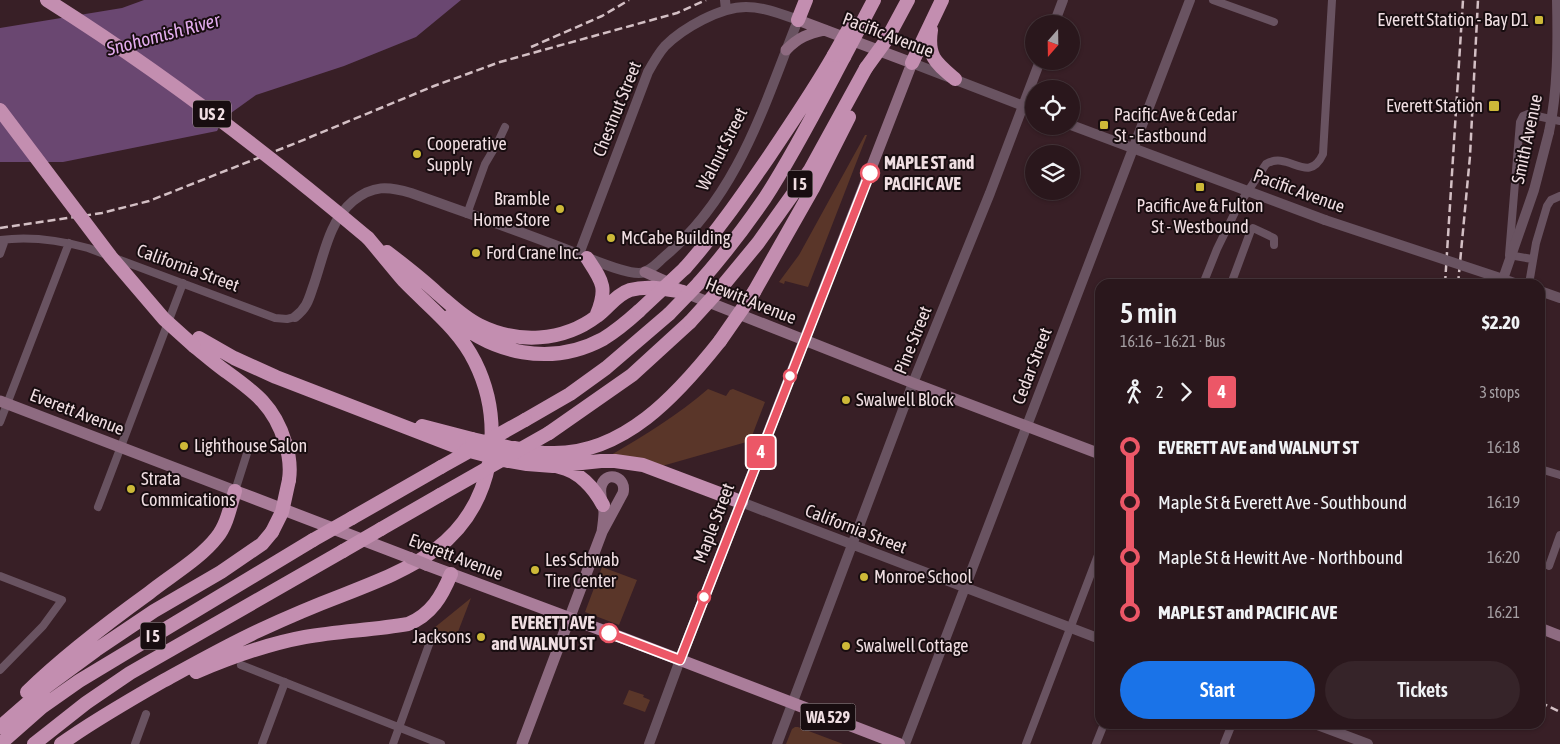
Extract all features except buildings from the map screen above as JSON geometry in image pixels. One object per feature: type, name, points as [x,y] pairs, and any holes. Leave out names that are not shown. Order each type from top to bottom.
[{"type":"highway","name":"US 2","points":[[47,0],[110,40],[198,104],[276,162],[368,238]]},
{"type":"highway","points":[[798,20],[806,0]]},
{"type":"highway","points":[[368,238],[466,330],[487,342],[505,349],[544,354],[576,350],[591,344],[614,332],[685,268],[733,210],[817,85],[839,56],[865,0]]},
{"type":"highway","name":"I 5","points":[[0,744],[42,707],[79,681],[313,540],[570,394],[606,368],[669,314],[700,283],[743,229],[765,197],[799,140],[839,56],[874,0]]},
{"type":"highway","name":"I 5","points":[[34,744],[72,713],[130,673],[549,433],[632,375],[690,322],[758,242],[810,170],[908,0]]},
{"type":"highway","points":[[912,63],[942,0]]},
{"type":"highway","points":[[932,20],[929,44],[932,54],[939,65],[955,79]]},
{"type":"highway","points":[[510,455],[565,453],[605,443],[628,431],[659,408],[694,373],[720,341],[754,292],[789,232],[836,144],[869,69]]},
{"type":"highway","points":[[0,110],[95,237],[146,297],[175,320],[270,409],[281,429],[290,462],[290,480],[282,512],[272,532],[262,544],[221,572],[154,611],[96,650],[46,686],[0,728]]},
{"type":"highway","points":[[368,238],[410,269],[465,317],[490,330],[519,338],[544,338],[561,334],[596,317],[622,295],[640,287],[654,287],[683,292]]},
{"type":"highway","points":[[61,744],[131,699],[242,639],[411,566],[427,556],[452,535],[474,506],[484,482],[492,444],[490,408],[480,371],[466,347],[452,329],[404,281],[368,238]]},
{"type":"highway","points":[[583,256],[601,280],[603,288],[602,302],[596,317]]},
{"type":"highway","points":[[197,342],[366,412],[510,455],[527,464],[563,468],[584,480],[597,494],[603,505]]},
{"type":"highway","points":[[553,466],[601,461],[643,464],[741,502]]},
{"type":"highway","points":[[0,719],[74,649],[204,551],[221,532],[235,491]]},
{"type":"highway","points":[[131,699],[221,661],[261,647],[320,634],[408,624],[421,618],[436,603],[451,574]]},
{"type":"main road","name":"Pacific Avenue","points":[[798,20],[912,63]]},
{"type":"main road","points":[[786,50],[796,40],[805,35],[825,30]]},
{"type":"main road","name":"Maple Street","points":[[680,660],[912,63]]},
{"type":"main road","name":"Hewitt Avenue","points":[[645,272],[683,292],[804,341],[1095,452]]},
{"type":"main road","name":"Everett Avenue","points":[[3,402],[899,744]]},
{"type":"main road","points":[[522,744],[602,532],[623,493],[624,489],[621,480],[615,477],[605,479],[602,484],[601,493],[604,513],[602,532]]},
{"type":"main road","points":[[1545,630],[1560,636]]},
{"type":"street","points":[[1057,15],[1063,0]]},
{"type":"street","name":"Cedar Street","points":[[905,744],[1190,0]]},
{"type":"street","points":[[1213,0],[1274,22]]},
{"type":"street","points":[[1205,279],[1232,217],[1263,167],[1271,161],[1282,160],[1301,167],[1310,168],[1319,163],[1323,154],[1332,0]]},
{"type":"street","name":"Smith Avenue","points":[[1503,279],[1534,190],[1549,132],[1556,120],[1557,0]]},
{"type":"street","name":"Pacific Avenue","points":[[725,5],[760,8],[798,20]]},
{"type":"street","name":"Chestnut Street","points":[[583,256],[648,72],[654,61],[675,38],[725,5]]},
{"type":"street","name":"Walnut Street","points":[[645,272],[668,254],[700,222],[728,184],[752,136],[798,20]]},
{"type":"street","name":"Pacific Avenue","points":[[912,63],[1024,106]]},
{"type":"street","name":"Pine Street","points":[[777,744],[913,383],[1037,70]]},
{"type":"street","points":[[1532,258],[1509,255],[1520,122],[1523,116],[1528,114],[1556,120]]},
{"type":"street","points":[[467,214],[485,164],[505,126]]},
{"type":"street","name":"Pacific Avenue","points":[[1080,128],[1325,220],[1503,279]]},
{"type":"street","name":"Hewitt Avenue","points":[[295,317],[306,306],[334,223],[346,207],[361,195],[373,189],[388,187],[411,193],[631,272],[645,272]]},
{"type":"street","points":[[1529,279],[1532,258],[1547,206],[1551,200],[1560,196]]},
{"type":"street","points":[[1233,279],[1253,228],[1274,238],[1274,245]]},
{"type":"street","name":"California Street","points":[[2,240],[23,238],[69,243],[183,283],[274,318],[287,319],[295,317]]},
{"type":"street","points":[[0,254],[2,240]]},
{"type":"street","points":[[0,422],[3,402],[69,243]]},
{"type":"street","points":[[98,507],[183,283]]},
{"type":"street","points":[[1545,293],[1560,298]]},
{"type":"street","points":[[235,491],[249,447]]},
{"type":"street","points":[[1545,470],[1560,475]]},
{"type":"street","name":"California Street","points":[[741,502],[1095,637]]},
{"type":"street","points":[[1549,566],[1560,534]]},
{"type":"street","points":[[1026,744],[1095,563]]},
{"type":"street","points":[[0,576],[62,600],[43,626],[0,670]]},
{"type":"street","points":[[393,744],[431,639],[438,637]]},
{"type":"street","name":"Maple Street","points":[[649,744],[680,660]]},
{"type":"street","points":[[241,665],[441,744]]},
{"type":"street","points":[[262,744],[285,682]]},
{"type":"street","points":[[135,744],[146,714]]},
{"type":"street","points":[[1096,744],[1102,729]]},
{"type":"street","points":[[1224,744],[1230,729]]},
{"type":"street","points":[[1326,729],[1352,741],[1368,744]]},
{"type":"shaded area","points":[[865,135],[867,135],[808,287],[785,281],[784,284],[779,282],[799,255]]},
{"type":"shaded area","points":[[708,389],[726,396],[733,389],[765,402],[750,441],[662,466],[611,455],[673,416]]},
{"type":"shaded area","points":[[602,567],[637,580],[619,625],[585,612]]},
{"type":"shaded area","points":[[471,598],[456,637],[434,629],[434,628]]},
{"type":"shaded area","points":[[629,690],[644,695],[643,697],[650,700],[645,712],[623,704]]},
{"type":"shaded area","points":[[795,727],[843,744],[786,744],[792,729]]},
{"type":"water","name":"Snohomish River","points":[[144,0],[461,0],[416,37],[344,66],[256,95],[224,118],[217,131],[63,162],[0,162],[0,28],[122,8]]},
{"type":"railway","points":[[531,47],[602,16],[629,0]]},
{"type":"railway","points":[[0,228],[102,213],[149,201],[434,86],[500,62],[677,13],[706,0]]},
{"type":"railway","points":[[1445,279],[1463,0]]},
{"type":"railway","points":[[1458,279],[1470,156],[1478,0]]},
{"type":"railway","points":[[1545,704],[1560,712]]},
{"type":"bus line","name":"4","points":[[609,633],[680,660],[870,173]]},
{"type":"place","name":"Everett Station - Bay D1","points":[[1539,20]]},
{"type":"place","name":"Everett Station","points":[[1494,106]]},
{"type":"place","name":"Pacific Ave & Cedar St - Eastbound","points":[[1104,125]]},
{"type":"place","name":"Cooperative Supply","points":[[417,154]]},
{"type":"place","name":"MAPLE ST and PACIFIC AVE","points":[[870,173]]},
{"type":"place","name":"Pacific Ave & Fulton St - Westbound","points":[[1200,187]]},
{"type":"place","name":"Bramble Home Store","points":[[560,209]]},
{"type":"place","name":"McCabe Building","points":[[611,238]]},
{"type":"place","name":"Ford Crane Inc.","points":[[476,253]]},
{"type":"place","name":"Swalwell Block","points":[[846,400]]},
{"type":"place","name":"Lighthouse Salon","points":[[184,446]]},
{"type":"place","name":"Strata Commications","points":[[131,489]]},
{"type":"place","name":"Les Schwab Tire Center","points":[[535,570]]},
{"type":"place","name":"Monroe School","points":[[864,577]]},
{"type":"place","name":"EVERETT AVE and WALNUT ST","points":[[609,633]]},
{"type":"place","name":"Jacksons","points":[[481,637]]},
{"type":"place","name":"Swalwell Cottage","points":[[846,646]]}]
